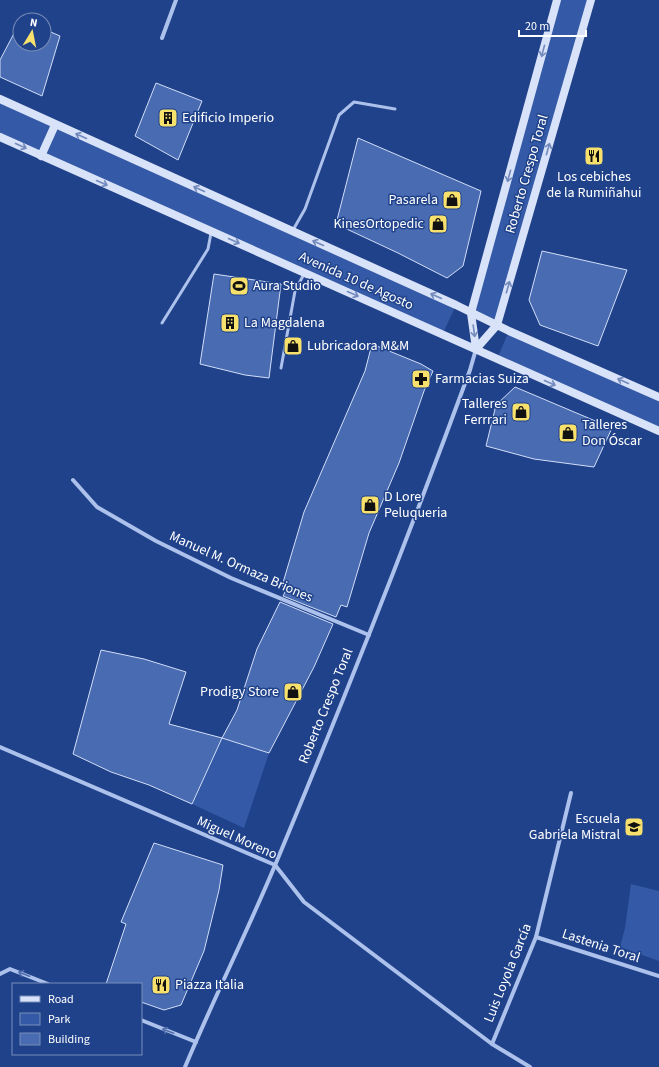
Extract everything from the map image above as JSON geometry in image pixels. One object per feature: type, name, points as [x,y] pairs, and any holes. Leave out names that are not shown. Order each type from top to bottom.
[{"type":"main road","name":"Roberto Crespo Toral","points":[[476,349],[472,313],[557,0]]},
{"type":"main road","name":"Roberto Crespo Toral","points":[[476,349],[497,325],[591,0]]},
{"type":"main road","name":"Avenida 10 de Agosto","points":[[0,100],[659,397]]},
{"type":"main road","points":[[41,156],[55,125]]},
{"type":"main road","name":"Avenida 10 de Agosto","points":[[0,137],[659,431]]},
{"type":"street","points":[[162,38],[176,0]]},
{"type":"street","name":"Roberto Crespo Toral","points":[[185,1067],[275,865],[370,635],[421,503],[470,370],[476,349]]},
{"type":"street","name":"Manuel M. Ormaza Briones","points":[[73,480],[97,507],[156,540],[231,578],[370,635]]},
{"type":"street","name":"Miguel Moreno","points":[[0,747],[275,865],[304,902],[492,1044],[530,1067]]},
{"type":"street","name":"Luis Loyola García","points":[[492,1044],[536,937],[571,793]]},
{"type":"street","name":"Lastenia Toral","points":[[536,937],[659,976]]},
{"type":"street","points":[[0,974],[10,969],[45,983]]},
{"type":"street","points":[[142,1020],[196,1042]]},
{"type":"lane","points":[[292,231],[305,209],[339,115],[354,102],[395,109]]},
{"type":"lane","points":[[162,323],[208,249],[212,231]]},
{"type":"lane","points":[[281,368],[295,291],[305,272]]},
{"type":"green space","points":[[557,0],[591,0],[497,325],[472,312]]},
{"type":"green space","points":[[0,99],[456,305],[443,333],[0,137]]},
{"type":"green space","points":[[509,331],[659,397],[659,431],[497,359]]},
{"type":"green space","points":[[222,738],[269,753],[244,828],[192,804]]},
{"type":"green space","points":[[631,884],[659,891],[659,961],[620,947],[625,928]]},
{"type":"building","points":[[52,32],[60,36],[42,96],[0,77],[0,60],[12,37],[12,52],[52,52]]},
{"type":"building","name":"Edificio Imperio","points":[[156,83],[202,101],[178,160],[135,136]]},
{"type":"building","points":[[358,138],[481,191],[463,266],[447,278],[336,224]]},
{"type":"building","points":[[542,251],[627,270],[598,346],[540,325],[529,300]]},
{"type":"building","name":"La Magdalena","points":[[214,274],[281,284],[269,378],[245,375],[200,364]]},
{"type":"building","points":[[372,344],[421,364],[433,371],[424,391],[399,463],[369,533],[347,607],[341,605],[336,617],[283,596],[287,588],[282,586],[304,512],[365,371]]},
{"type":"building","points":[[515,387],[612,428],[594,467],[534,459],[486,446],[496,405]]},
{"type":"building","points":[[280,602],[333,624],[314,667],[269,753],[222,738],[237,710],[257,649]]},
{"type":"building","points":[[101,650],[144,659],[186,672],[169,724],[222,738],[192,804],[149,785],[111,772],[73,754]]},
{"type":"building","points":[[154,843],[223,865],[219,890],[204,951],[181,1005],[164,1010],[142,1002],[142,983],[106,983],[126,924],[121,922]]},
{"type":"place","name":"Edificio Imperio","points":[[168,118]]},
{"type":"place","name":"Los cebiches de la Rumiñahui","points":[[594,156]]},
{"type":"place","name":"Pasarela","points":[[452,200]]},
{"type":"place","name":"KinesOrtopedic","points":[[438,224]]},
{"type":"place","name":"Aura Studio","points":[[239,286]]},
{"type":"place","name":"La Magdalena","points":[[230,323]]},
{"type":"place","name":"Lubricadora M&M","points":[[293,346]]},
{"type":"place","name":"Farmacias Suiza","points":[[421,379]]},
{"type":"place","name":"Talleres Ferrrari","points":[[521,412]]},
{"type":"place","name":"Talleres Don Óscar","points":[[568,433]]},
{"type":"place","name":"D Lore Peluqueria","points":[[370,505]]},
{"type":"place","name":"Prodigy Store","points":[[293,692]]},
{"type":"place","name":"Escuela Gabriela Mistral","points":[[634,827]]},
{"type":"place","name":"Piazza Italia","points":[[161,985]]}]
